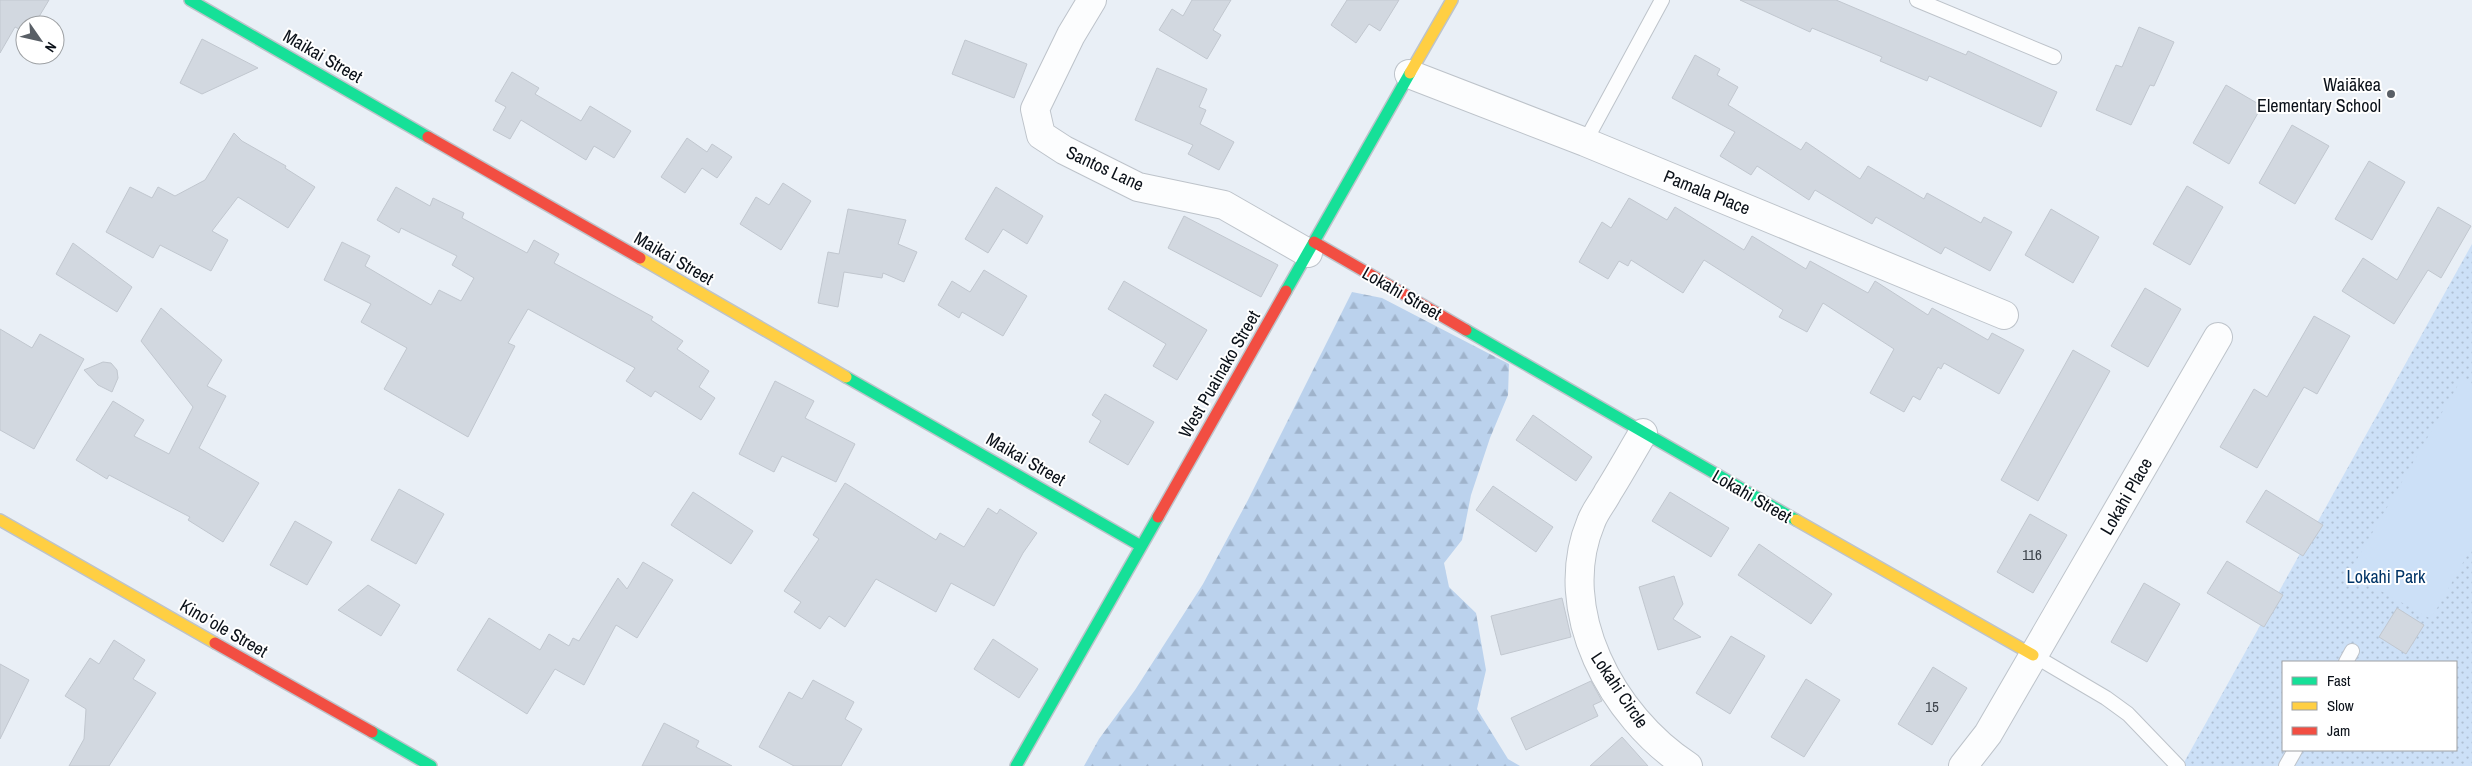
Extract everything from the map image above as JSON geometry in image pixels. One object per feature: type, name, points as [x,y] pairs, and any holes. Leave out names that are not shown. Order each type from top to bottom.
[{"type":"main road","name":"Maikai Street","points":[[190,0],[1141,546]]},
{"type":"main road","name":"West Puainako Street","points":[[1016,766],[1452,0]]},
{"type":"main road","name":"Lokahi Street","points":[[1311,247],[2033,655]]},
{"type":"main road","name":"Kinoʻole Street","points":[[0,520],[431,766]]},
{"type":"street","name":"Santos Lane","points":[[1092,0],[1071,35],[1035,109],[1041,135],[1064,150],[1138,187],[1224,205],[1311,247]]},
{"type":"street","name":"Pamala Place","points":[[1409,74],[1585,142],[2004,315]]},
{"type":"street","name":"Lokahi Place","points":[[2033,655],[2218,337]]},
{"type":"street","name":"Lokahi Circle","points":[[1643,433],[1591,521],[1578,567],[1579,600],[1590,645],[1608,678],[1634,718],[1667,753],[1688,766]]},
{"type":"street","points":[[1963,766],[1988,734],[2033,655]]},
{"type":"lane","points":[[1585,142],[1662,0]]},
{"type":"lane","points":[[1917,0],[2054,57]]},
{"type":"lane","name":"Lokahi Street","points":[[2033,655],[2106,698],[2128,714],[2178,766]]},
{"type":"lane","points":[[2286,766],[2294,751]]},
{"type":"green space","name":"Lokahi Park","points":[[2472,244],[2472,766],[2182,766]]},
{"type":"green space","points":[[1352,292],[1382,298],[1509,364],[1508,395],[1490,438],[1471,495],[1462,540],[1444,563],[1449,587],[1476,613],[1486,670],[1477,709],[1508,759],[1520,766],[1084,766],[1099,739],[1135,690],[1203,584],[1248,500]]},
{"type":"green space","points":[[2462,378],[2472,384],[2472,547],[2431,619],[2349,573]]},
{"type":"building","points":[[0,0],[49,0],[40,15],[15,15],[15,27],[0,53]]},
{"type":"building","points":[[1192,0],[1231,0],[1213,30],[1221,35],[1207,59],[1159,30],[1172,9],[1183,16]]},
{"type":"building","points":[[1347,0],[1399,0],[1380,31],[1369,24],[1356,43],[1331,25]]},
{"type":"building","points":[[1740,0],[1836,0],[1966,55],[1968,51],[2057,92],[2041,127],[1929,76],[1927,81],[1880,61],[1882,57],[1812,28],[1810,32]]},
{"type":"building","points":[[2139,27],[2174,42],[2154,86],[2150,85],[2131,125],[2096,110],[2116,65],[2122,67]]},
{"type":"building","points":[[202,39],[258,68],[202,94],[180,83]]},
{"type":"building","points":[[965,40],[1027,64],[1014,98],[952,74]]},
{"type":"building","points":[[1695,55],[1720,69],[1717,75],[1738,87],[1728,105],[1801,150],[1806,142],[1860,179],[1868,166],[1924,199],[1927,193],[1981,223],[1984,217],[2012,232],[1990,271],[1945,247],[1941,254],[1876,217],[1872,224],[1815,190],[1809,200],[1757,166],[1751,175],[1720,156],[1735,132],[1672,98]]},
{"type":"building","points":[[1157,68],[1207,89],[1199,107],[1206,110],[1200,124],[1234,142],[1219,170],[1188,154],[1193,145],[1135,120]]},
{"type":"building","points":[[512,72],[539,88],[535,94],[581,121],[590,106],[631,131],[614,158],[594,146],[586,160],[521,120],[510,139],[493,130],[506,107],[495,101]]},
{"type":"building","points":[[2226,85],[2262,106],[2229,164],[2193,143]]},
{"type":"building","points":[[2292,125],[2329,146],[2295,204],[2259,183]]},
{"type":"building","points":[[234,133],[242,141],[286,166],[285,168],[315,187],[288,228],[238,197],[212,231],[228,240],[211,271],[160,245],[153,258],[106,232],[130,187],[152,198],[158,187],[175,196],[205,180]]},
{"type":"building","points":[[687,138],[707,152],[712,144],[732,157],[717,178],[702,168],[685,193],[661,177]]},
{"type":"building","points":[[2369,161],[2405,182],[2372,240],[2335,219]]},
{"type":"building","points":[[783,183],[811,201],[781,250],[740,224],[756,197],[769,205]]},
{"type":"building","points":[[2187,186],[2223,207],[2190,265],[2153,244]]},
{"type":"building","points":[[396,187],[430,206],[433,198],[464,213],[462,218],[527,253],[534,240],[559,254],[554,263],[653,317],[651,320],[683,341],[677,349],[709,371],[699,387],[715,398],[701,420],[655,391],[651,397],[626,381],[635,368],[528,309],[508,343],[515,346],[468,437],[384,389],[407,348],[361,322],[371,304],[324,280],[342,242],[370,256],[365,266],[431,305],[439,290],[461,301],[474,278],[452,265],[457,256],[401,228],[399,233],[377,220]]},
{"type":"building","points":[[996,187],[1043,216],[1027,244],[1003,229],[988,253],[965,239]]},
{"type":"building","points":[[1629,198],[1667,220],[1675,207],[1744,250],[1752,236],[1806,269],[1810,261],[1868,293],[1875,281],[1928,315],[1932,308],[1988,340],[1992,333],[2024,350],[1999,394],[1944,363],[1941,369],[1938,367],[1920,400],[1913,396],[1904,412],[1870,393],[1894,349],[1823,303],[1807,332],[1779,317],[1783,310],[1704,260],[1683,293],[1631,260],[1628,266],[1619,261],[1608,279],[1579,262],[1602,222],[1611,228]]},
{"type":"building","points":[[2438,207],[2471,226],[2441,278],[2428,270],[2394,324],[2342,291],[2363,258],[2397,280]]},
{"type":"building","points":[[848,209],[906,220],[898,244],[917,252],[904,282],[883,273],[882,278],[844,272],[838,307],[818,303],[828,252],[839,254]]},
{"type":"building","points":[[2051,209],[2099,237],[2073,283],[2025,255]]},
{"type":"building","points":[[1184,216],[1278,265],[1261,297],[1168,248]]},
{"type":"building","points":[[73,243],[132,287],[117,312],[56,274]]},
{"type":"building","points":[[984,270],[1027,296],[1003,336],[962,312],[959,318],[938,305],[952,281],[970,292]]},
{"type":"building","points":[[1124,281],[1207,330],[1177,380],[1153,366],[1166,344],[1108,309]]},
{"type":"building","points":[[2145,288],[2181,309],[2148,367],[2111,346]]},
{"type":"building","points":[[161,308],[222,360],[207,386],[226,396],[199,448],[259,483],[223,542],[188,520],[190,517],[109,475],[107,479],[76,460],[113,401],[144,420],[134,436],[169,454],[193,407],[141,341]]},
{"type":"building","points":[[2314,316],[2350,336],[2317,394],[2304,387],[2257,468],[2220,447],[2254,389],[2267,397]]},
{"type":"building","points":[[0,329],[32,348],[40,334],[84,359],[34,449],[0,430]]},
{"type":"building","points":[[2073,350],[2110,371],[2038,501],[2001,480]]},
{"type":"building","points":[[103,362],[111,363],[117,370],[118,378],[112,392],[98,385],[84,370]]},
{"type":"building","points":[[775,381],[814,401],[805,418],[855,444],[836,482],[782,456],[774,472],[739,454]]},
{"type":"building","points":[[1105,394],[1154,422],[1128,465],[1089,442],[1101,421],[1092,415]]},
{"type":"building","points":[[1533,415],[1592,457],[1576,481],[1516,440]]},
{"type":"building","points":[[845,483],[936,540],[940,533],[964,547],[988,508],[997,514],[1000,509],[1037,533],[1023,553],[994,606],[951,583],[936,612],[876,579],[845,627],[829,616],[820,629],[794,612],[801,602],[784,591],[819,539],[813,535]]},
{"type":"building","points":[[1493,486],[1553,527],[1536,552],[1476,510]]},
{"type":"building","points":[[399,489],[444,514],[416,564],[371,540]]},
{"type":"building","points":[[2266,490],[2323,525],[2303,556],[2246,522]]},
{"type":"building","points":[[693,492],[753,531],[731,564],[671,525]]},
{"type":"building","points":[[1670,492],[1729,528],[1711,557],[1652,521]]},
{"type":"building","points":[[2030,514],[2067,535],[2033,593],[1997,572]]},
{"type":"building","points":[[295,521],[332,542],[307,585],[270,565]]},
{"type":"building","points":[[1759,544],[1832,594],[1811,624],[1738,575]]},
{"type":"building","points":[[2227,561],[2283,595],[2264,627],[2207,593]]},
{"type":"building","points":[[643,562],[673,580],[637,638],[616,625],[584,685],[555,669],[527,714],[457,670],[489,618],[540,650],[549,634],[569,646],[573,638],[579,641],[618,578],[627,589]]},
{"type":"building","points":[[1674,576],[1683,604],[1673,619],[1701,637],[1658,650],[1639,587]]},
{"type":"building","points":[[2144,583],[2180,604],[2147,662],[2111,642]]},
{"type":"building","points":[[368,585],[400,605],[381,636],[338,610]]},
{"type":"building","points":[[1562,598],[1571,637],[1501,655],[1491,616]]},
{"type":"building","points":[[2397,608],[2424,625],[2406,654],[2379,637]]},
{"type":"building","points":[[1731,636],[1765,656],[1730,714],[1696,693]]},
{"type":"building","points":[[993,639],[1038,669],[1019,698],[974,669]]},
{"type":"building","points":[[114,640],[145,660],[133,679],[156,693],[109,766],[69,766],[84,739],[86,709],[65,696],[90,658],[99,664]]},
{"type":"building","points":[[0,664],[29,680],[0,739]]},
{"type":"building","points":[[1933,667],[1967,688],[1932,745],[1898,724]]},
{"type":"building","points":[[1806,679],[1840,700],[1804,757],[1771,737]]},
{"type":"building","points":[[813,680],[854,702],[845,719],[862,729],[841,766],[794,766],[759,747],[789,692],[802,699]]},
{"type":"building","points":[[1591,681],[1602,701],[1593,705],[1598,716],[1526,750],[1511,718]]},
{"type":"building","points":[[664,723],[699,741],[696,747],[732,766],[642,766]]},
{"type":"building","points":[[1622,737],[1648,766],[1590,766]]},
{"type":"traffic: fast","points":[[190,0],[428,137]]},
{"type":"traffic: fast","points":[[1286,291],[1410,73]]},
{"type":"traffic: fast","points":[[1466,330],[1796,520]]},
{"type":"traffic: fast","points":[[846,377],[1141,546]]},
{"type":"traffic: fast","points":[[1016,766],[1158,517]]},
{"type":"traffic: fast","points":[[372,732],[431,766]]},
{"type":"traffic: slow","points":[[1410,73],[1452,0]]},
{"type":"traffic: slow","points":[[640,258],[846,377]]},
{"type":"traffic: slow","points":[[0,520],[215,643]]},
{"type":"traffic: slow","points":[[1796,520],[2033,655]]},
{"type":"traffic: jam","points":[[428,137],[640,258]]},
{"type":"traffic: jam","points":[[1314,242],[1466,330]]},
{"type":"traffic: jam","points":[[1158,517],[1286,291]]},
{"type":"traffic: jam","points":[[215,643],[372,732]]},
{"type":"place","name":"Waiākea Elementary School","points":[[2391,94]]}]
